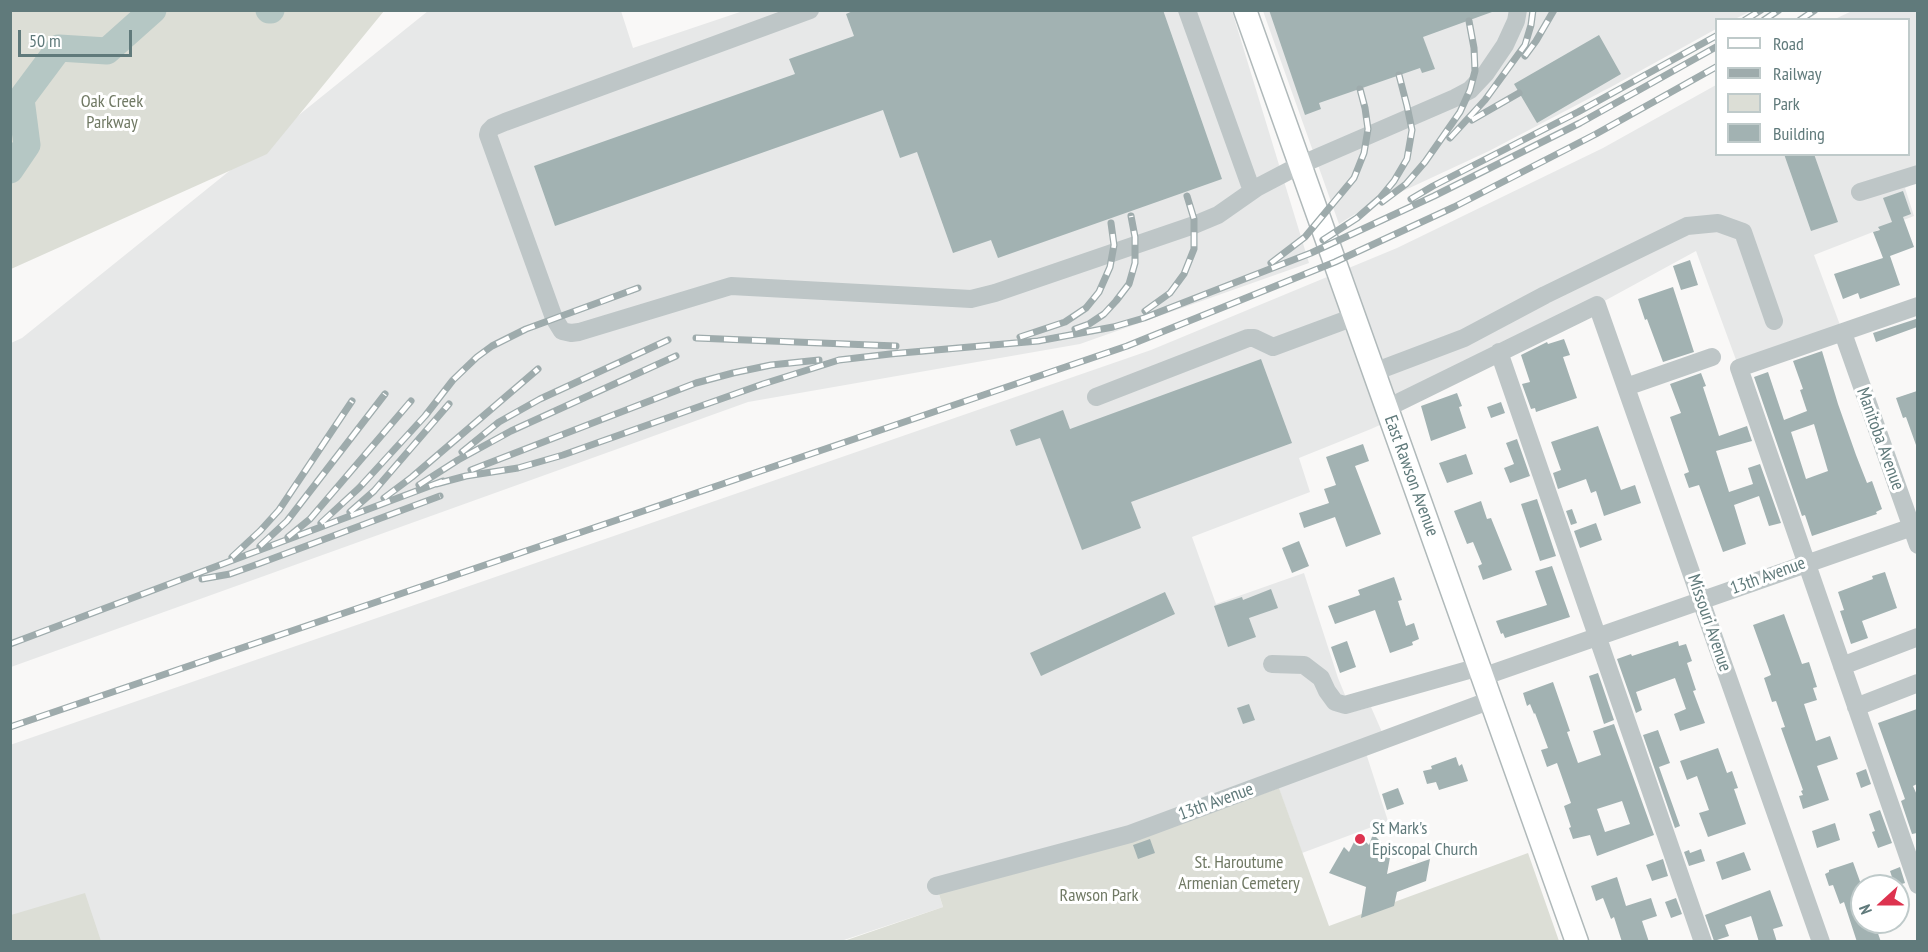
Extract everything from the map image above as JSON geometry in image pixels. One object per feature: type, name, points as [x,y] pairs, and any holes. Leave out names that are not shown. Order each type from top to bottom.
[{"type":"main road","name":"East Rawson Avenue","points":[[1245,10],[1576,942]]},
{"type":"street","points":[[810,10],[505,122],[489,130],[488,135],[550,308],[562,331],[579,332],[730,286],[945,298],[971,299],[985,296],[1218,215],[1252,191],[1300,165],[1410,119],[1470,90],[1486,73],[1505,45],[1516,21],[1518,10]]},
{"type":"street","points":[[1187,10],[1252,191]]},
{"type":"street","points":[[1860,192],[1917,174]]},
{"type":"street","points":[[1374,372],[1464,338],[1545,295],[1687,226],[1718,223],[1743,232],[1774,321]]},
{"type":"street","name":"Missouri Avenue","points":[[1499,352],[1597,305],[1821,942]]},
{"type":"street","points":[[1917,306],[1739,368],[1917,885]]},
{"type":"street","points":[[1096,396],[1248,338],[1254,338],[1273,347],[1354,317]]},
{"type":"street","name":"Manitoba Avenue","points":[[1843,333],[1914,526],[1917,544]]},
{"type":"street","points":[[1387,408],[1499,352],[1703,942]]},
{"type":"street","points":[[1626,387],[1712,357]]},
{"type":"street","name":"13th Avenue","points":[[1272,664],[1304,666],[1320,678],[1335,702],[1345,705],[1480,672],[1598,635],[1914,526]]},
{"type":"street","points":[[1842,666],[1917,637]]},
{"type":"street","points":[[1856,707],[1917,683]]},
{"type":"street","name":"13th Avenue","points":[[936,886],[1130,834],[1491,700]]},
{"type":"shaded area","points":[[428,11],[621,11],[633,48],[743,11],[1232,11],[1309,263],[1080,344],[748,402],[11,667],[11,343],[22,338]]},
{"type":"shaded area","points":[[1263,11],[1751,11],[1737,18],[1715,18],[1715,30],[1611,87],[1489,151],[1360,211],[1339,224]]},
{"type":"shaded area","points":[[1852,11],[1917,11],[1917,182],[1905,188],[1914,216],[1814,255],[1843,333],[1739,368],[1696,251],[1597,305],[1387,408],[1391,420],[1299,458],[1310,492],[1192,537],[1216,604],[1304,573],[1338,678],[1352,712],[1371,707],[1385,739],[1364,747],[1388,821],[1302,853],[1279,789],[1272,781],[938,891],[943,907],[841,941],[11,941],[10,745],[1151,350],[1397,248],[1603,148],[1715,86],[1715,156],[1910,156],[1910,18],[1837,18]]},
{"type":"green space","name":"Oak Creek Parkway","points":[[10,11],[384,11],[267,154],[11,269]]},
{"type":"green space","points":[[1279,788],[1329,926],[1528,853],[1559,941],[841,942],[943,907],[938,891],[1128,842]]},
{"type":"green space","points":[[85,893],[101,941],[11,941],[11,915]]},
{"type":"building","points":[[855,10],[1163,10],[1222,179],[998,258],[991,240],[953,253],[917,152],[900,158],[883,110],[555,226],[534,166],[795,74],[789,59],[854,36],[846,14]]},
{"type":"building","points":[[1269,10],[1492,10],[1492,12],[1423,37],[1435,69],[1422,73],[1420,68],[1319,103],[1321,109],[1305,115]]},
{"type":"building","points":[[1599,35],[1621,74],[1537,123],[1514,84]]},
{"type":"building","points":[[1785,156],[1815,156],[1838,222],[1811,231]]},
{"type":"building","points":[[1903,191],[1911,214],[1903,217],[1914,247],[1890,256],[1900,285],[1860,299],[1858,293],[1843,299],[1834,274],[1883,258],[1873,232],[1880,230],[1878,227],[1892,222],[1883,198]]},
{"type":"building","points":[[1690,260],[1698,285],[1681,290],[1673,266]]},
{"type":"building","points":[[1673,287],[1694,352],[1663,362],[1638,299]]},
{"type":"building","points":[[1916,319],[1917,327],[1876,342],[1873,333]]},
{"type":"building","points":[[1564,339],[1570,355],[1563,357],[1577,398],[1536,412],[1535,408],[1531,409],[1522,384],[1530,382],[1521,355],[1547,342],[1548,344]]},
{"type":"building","points":[[1822,351],[1856,455],[1867,483],[1872,481],[1882,509],[1876,512],[1877,514],[1812,536],[1805,515],[1802,516],[1754,377],[1768,372],[1784,420],[1807,411],[1800,390],[1803,389],[1793,361]],"holes":[[[1814,424],[1828,471],[1806,479],[1791,432]]]},
{"type":"building","points":[[1261,359],[1292,443],[1131,502],[1141,528],[1082,550],[1040,438],[1016,446],[1010,430],[1063,410],[1070,429]]},
{"type":"building","points":[[1701,373],[1706,386],[1703,387],[1719,436],[1747,426],[1752,441],[1716,451],[1729,492],[1753,484],[1748,468],[1760,464],[1781,523],[1769,526],[1759,496],[1734,505],[1746,544],[1723,552],[1699,485],[1689,488],[1684,474],[1689,472],[1670,417],[1681,413],[1670,384]]},
{"type":"building","points":[[1917,391],[1917,444],[1916,445],[1896,398]]},
{"type":"building","points":[[1457,393],[1466,428],[1431,441],[1421,406]]},
{"type":"building","points":[[1501,402],[1505,413],[1491,418],[1487,407]]},
{"type":"building","points":[[1598,426],[1621,490],[1635,485],[1641,503],[1604,516],[1596,491],[1591,493],[1586,479],[1558,489],[1553,473],[1561,470],[1551,442]]},
{"type":"building","points":[[1517,439],[1530,476],[1510,483],[1504,468],[1514,464],[1506,443]]},
{"type":"building","points":[[1363,444],[1369,461],[1355,466],[1381,534],[1346,547],[1335,517],[1304,528],[1299,513],[1329,503],[1324,489],[1336,485],[1326,457]]},
{"type":"building","points":[[1466,454],[1473,474],[1447,483],[1439,463]]},
{"type":"building","points":[[1537,499],[1556,556],[1540,561],[1521,504]]},
{"type":"building","points":[[1481,501],[1487,519],[1491,518],[1512,570],[1483,580],[1478,566],[1482,564],[1473,542],[1467,544],[1454,511]]},
{"type":"building","points":[[1572,509],[1577,523],[1571,525],[1566,511]]},
{"type":"building","points":[[1596,523],[1602,540],[1580,548],[1574,531]]},
{"type":"building","points":[[1299,541],[1309,566],[1292,573],[1282,548]]},
{"type":"building","points":[[1552,566],[1570,617],[1505,638],[1496,621],[1547,605],[1535,571]]},
{"type":"building","points":[[1885,572],[1897,608],[1862,621],[1868,638],[1851,644],[1840,611],[1844,610],[1838,592]]},
{"type":"building","points":[[1394,577],[1402,600],[1398,601],[1406,626],[1414,623],[1419,639],[1412,642],[1413,645],[1390,653],[1375,610],[1335,624],[1328,606],[1360,595],[1358,590]]},
{"type":"building","points":[[1271,589],[1278,608],[1249,618],[1256,637],[1228,647],[1214,606],[1242,597],[1243,600]]},
{"type":"building","points":[[1165,592],[1175,614],[1041,676],[1030,653]]},
{"type":"building","points":[[1784,614],[1802,664],[1809,662],[1817,687],[1813,688],[1817,700],[1804,704],[1816,741],[1830,736],[1838,759],[1817,766],[1829,800],[1803,809],[1799,796],[1803,795],[1801,791],[1803,790],[1781,728],[1785,727],[1776,701],[1772,702],[1764,678],[1771,675],[1753,625]]},
{"type":"building","points":[[1347,641],[1356,667],[1340,673],[1331,647]]},
{"type":"building","points":[[1678,641],[1679,646],[1686,644],[1692,661],[1687,663],[1696,690],[1693,691],[1705,723],[1680,731],[1674,714],[1686,709],[1675,678],[1636,692],[1642,710],[1636,713],[1617,659]]},
{"type":"building","points":[[1598,673],[1614,720],[1604,724],[1589,676]]},
{"type":"building","points":[[1553,682],[1578,763],[1601,755],[1593,731],[1614,724],[1654,835],[1597,856],[1590,835],[1573,839],[1564,806],[1571,803],[1557,763],[1547,767],[1541,750],[1548,748],[1535,713],[1530,704],[1527,706],[1523,693]],"holes":[[[1622,801],[1630,824],[1605,832],[1597,809]]]},
{"type":"building","points":[[1249,704],[1255,720],[1243,724],[1237,708]]},
{"type":"building","points":[[1917,709],[1917,784],[1913,786],[1917,795],[1917,833],[1912,834],[1901,801],[1905,799],[1878,723]]},
{"type":"building","points":[[1658,730],[1670,763],[1659,767],[1680,826],[1675,828],[1643,735]]},
{"type":"building","points":[[1718,748],[1727,773],[1732,771],[1738,788],[1734,789],[1746,824],[1708,837],[1699,813],[1709,810],[1697,776],[1687,780],[1680,761]]},
{"type":"building","points":[[1456,757],[1459,766],[1462,764],[1468,781],[1439,790],[1436,782],[1427,784],[1423,771]]},
{"type":"building","points":[[1866,769],[1871,784],[1861,788],[1856,773]]},
{"type":"building","points":[[1398,788],[1404,804],[1387,810],[1382,794]]},
{"type":"building","points":[[1880,810],[1892,843],[1878,848],[1869,814]]},
{"type":"building","points":[[1835,823],[1840,840],[1817,848],[1812,831]]},
{"type":"building","points":[[1358,834],[1369,845],[1373,834],[1391,852],[1387,874],[1430,859],[1426,881],[1397,892],[1394,906],[1361,918],[1366,887],[1329,873],[1344,847],[1349,852]]},
{"type":"building","points":[[1150,839],[1155,853],[1138,859],[1133,845]]},
{"type":"building","points":[[1701,849],[1705,861],[1689,866],[1684,852],[1689,850],[1690,853]]},
{"type":"building","points":[[1744,852],[1751,870],[1722,880],[1716,862]]},
{"type":"building","points":[[1663,859],[1668,876],[1652,881],[1646,865]]},
{"type":"building","points":[[1853,862],[1857,874],[1850,874],[1850,920],[1844,902],[1840,904],[1833,885],[1829,886],[1825,874],[1829,870]]},
{"type":"building","points":[[1900,867],[1902,874],[1891,874],[1890,871]]},
{"type":"building","points":[[1617,877],[1626,906],[1651,898],[1657,916],[1642,921],[1649,942],[1622,942],[1614,917],[1611,919],[1603,898],[1596,901],[1591,886]]},
{"type":"building","points":[[1770,890],[1783,926],[1773,929],[1777,942],[1759,942],[1751,916],[1725,925],[1729,936],[1714,941],[1705,915]]},
{"type":"building","points":[[1676,898],[1682,914],[1671,918],[1665,902]]},
{"type":"building","points":[[1854,934],[1878,934],[1881,942],[1857,942]]},
{"type":"waterway","points":[[10,170],[27,145],[21,99],[59,48],[107,51],[153,10]]},
{"type":"railway","points":[[1450,138],[1485,100],[1525,45],[1533,10]]},
{"type":"railway","points":[[1525,56],[1554,10]]},
{"type":"railway","points":[[1748,18],[1761,10]]},
{"type":"railway","points":[[1767,18],[1779,10]]},
{"type":"railway","points":[[1803,18],[1815,10]]},
{"type":"railway","points":[[1382,202],[1406,184],[1425,162],[1460,112],[1470,90],[1475,71],[1469,21]]},
{"type":"railway","points":[[1411,199],[1578,112],[1715,37]]},
{"type":"railway","points":[[436,484],[466,476],[518,468],[563,455],[763,384],[839,360],[1038,341],[1113,327],[1144,318],[1311,253],[1434,196],[1580,123],[1715,48]]},
{"type":"railway","points":[[10,727],[1127,346],[1335,262],[1454,207],[1596,134],[1715,68]]},
{"type":"railway","points":[[1323,240],[1357,218],[1380,198],[1394,181],[1407,159],[1412,130],[1399,75]]},
{"type":"railway","points":[[1271,263],[1305,237],[1354,178],[1364,153],[1368,129],[1360,89]]},
{"type":"railway","points":[[1472,120],[1519,93]]},
{"type":"railway","points":[[1145,311],[1170,293],[1184,274],[1194,249],[1194,219],[1187,196]]},
{"type":"railway","points":[[1075,329],[1089,324],[1104,314],[1129,284],[1135,263],[1135,237],[1131,216]]},
{"type":"railway","points":[[1020,337],[1065,322],[1086,308],[1099,292],[1110,267],[1114,245],[1111,223]]},
{"type":"railway","points":[[321,523],[359,488],[425,416],[453,380],[477,357],[492,346],[526,329],[638,288]]},
{"type":"railway","points":[[696,338],[896,346]]},
{"type":"railway","points":[[462,452],[499,422],[540,399],[668,340]]},
{"type":"railway","points":[[419,485],[458,460],[511,431],[676,356]]},
{"type":"railway","points":[[471,470],[696,383],[771,365],[819,360]]},
{"type":"railway","points":[[384,498],[412,477],[538,369]]},
{"type":"railway","points":[[260,546],[287,521],[385,394]]},
{"type":"railway","points":[[232,557],[279,510],[352,401]]},
{"type":"railway","points":[[288,537],[310,519],[411,401]]},
{"type":"railway","points":[[350,512],[374,491],[449,404]]},
{"type":"railway","points":[[10,644],[443,481]]},
{"type":"railway","points":[[202,579],[230,574],[440,496]]},
{"type":"place","name":"St Mark's Episcopal Church","points":[[1360,839]]},
{"type":"park label","name":"St. Haroutume Armenian Cemetery","points":[[1239,873]]},
{"type":"park label","name":"Rawson Park","points":[[1099,896]]}]
